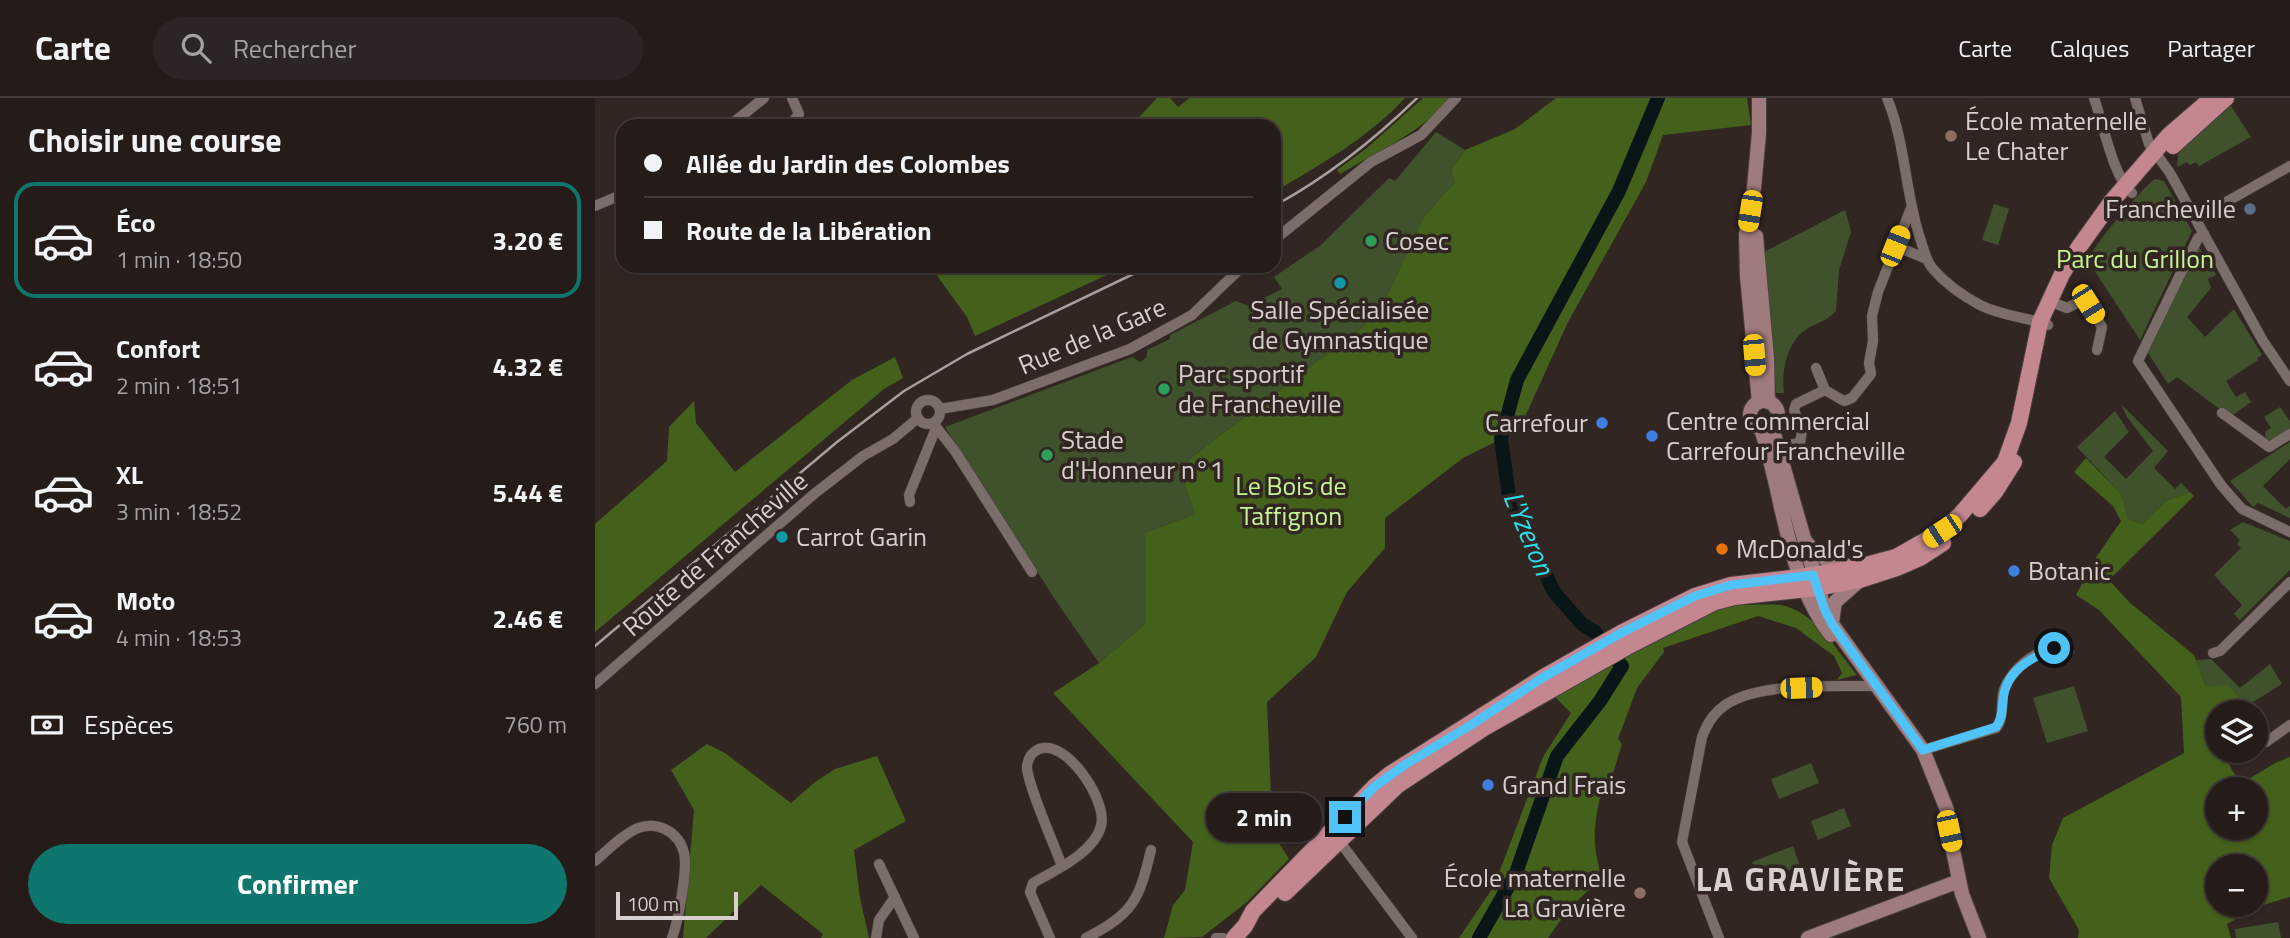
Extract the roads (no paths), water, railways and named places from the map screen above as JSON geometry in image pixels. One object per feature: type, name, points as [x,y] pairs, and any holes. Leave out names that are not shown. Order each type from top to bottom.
[{"type":"main road","points":[[2158,156],[2172,133],[2211,98]]},
{"type":"main road","points":[[1240,932],[1260,917],[1335,836],[1405,779],[1589,659],[1695,596],[1731,585],[1809,582],[1897,568],[1929,553],[1961,529],[1986,503],[2022,440],[2044,324],[2052,303],[2080,257],[2128,190],[2158,156],[2226,98]]},
{"type":"street","points":[[738,119],[764,98]]},
{"type":"street","points":[[792,98],[799,114],[795,119]]},
{"type":"street","points":[[1281,234],[1361,169],[1421,135],[1456,98]]},
{"type":"street","points":[[1759,98],[1759,133],[1753,188],[1756,258],[1767,358],[1763,402]]},
{"type":"street","points":[[1887,98],[1900,142],[1911,208],[1927,259],[1933,269],[1957,291],[1983,307],[2044,324]]},
{"type":"street","points":[[2094,98],[2116,169],[2128,190]]},
{"type":"street","points":[[2135,98],[2149,144],[2196,219],[2263,341],[2290,381]]},
{"type":"street","points":[[2196,219],[2290,166]]},
{"type":"street","points":[[595,206],[616,197]]},
{"type":"street","points":[[1816,368],[1825,390],[1844,401],[1852,398],[1871,374],[1869,363],[1873,341],[1872,316],[1878,292],[1911,208]]},
{"type":"street","points":[[2204,234],[2197,240],[2138,361],[2221,485],[2242,509],[2290,532]]},
{"type":"street","points":[[1895,246],[1927,259]]},
{"type":"street","name":"Rue de la Gare","points":[[940,409],[993,400],[1130,349],[1192,314],[1236,273]]},
{"type":"street","points":[[2052,303],[2067,308],[2079,302],[2088,304],[2102,327],[2097,350]]},
{"type":"street","points":[[1777,447],[1800,443],[1802,431],[1794,410],[1797,404],[1825,390]]},
{"type":"street","points":[[910,502],[909,495],[935,425],[939,417],[940,409],[933,401],[922,401],[917,407],[918,418],[926,424],[935,425],[955,451],[1032,572]]},
{"type":"street","points":[[1763,402],[1751,410],[1750,418],[1754,425],[1766,428],[1777,447],[1803,538],[1809,582],[1832,624],[1923,750],[1947,810],[1959,881],[1979,938]]},
{"type":"street","points":[[1763,402],[1775,407],[1778,416],[1766,428]]},
{"type":"street","points":[[2222,414],[2269,447],[2290,434]]},
{"type":"street","name":"Route de Francheville","points":[[595,684],[814,494],[863,456],[893,439],[918,418]]},
{"type":"street","points":[[1766,428],[1819,619],[1899,727],[1924,769],[1949,831]]},
{"type":"street","points":[[1803,538],[1818,556],[1858,574],[1835,602],[1832,624]]},
{"type":"street","points":[[2213,653],[2220,651],[2290,582]]},
{"type":"street","points":[[1923,750],[1996,727],[2000,723],[2003,692],[2016,670],[2036,654],[2054,648],[2069,651]]},
{"type":"street","points":[[1719,938],[1682,842],[1702,737],[1709,722],[1719,709],[1731,701],[1763,690],[1871,687],[1894,710]]},
{"type":"street","points":[[2268,741],[2290,725]]},
{"type":"street","points":[[1899,727],[1923,750]]},
{"type":"street","points":[[1050,938],[1030,892],[1033,883],[1076,859],[1098,835],[1103,812],[1086,778],[1060,751],[1044,747],[1029,757],[1028,775],[1062,866]]},
{"type":"street","points":[[595,861],[639,828],[652,825],[667,828],[678,839],[685,854],[679,919],[671,938]]},
{"type":"street","points":[[1335,836],[1412,938]]},
{"type":"street","points":[[1086,938],[1103,930],[1126,912],[1141,892],[1151,850]]},
{"type":"street","points":[[879,864],[913,938]]},
{"type":"street","points":[[1808,938],[1959,881]]},
{"type":"street","points":[[876,938],[879,920],[895,897]]},
{"type":"street","points":[[1216,938],[1223,938]]},
{"type":"waterway","name":"L'Yzeron","points":[[1479,938],[1516,873],[1557,756],[1600,701],[1622,666],[1595,632],[1582,624],[1554,592],[1509,496],[1501,439],[1517,380],[1619,191],[1658,98]]},
{"type":"railway","points":[[1281,202],[1349,157],[1417,98]]},
{"type":"railway","points":[[595,646],[837,442],[904,391],[967,354],[1135,273]]},
{"type":"place","name":"École maternelle Le Chater","points":[[1951,136]]},
{"type":"place","name":"Francheville","points":[[2250,209]]},
{"type":"place","name":"Cosec","points":[[1371,241]]},
{"type":"place","name":"Salle Spécialisée de Gymnastique","points":[[1340,283]]},
{"type":"place","name":"Parc sportif de Francheville","points":[[1164,389]]},
{"type":"place","name":"Carrefour","points":[[1602,423]]},
{"type":"place","name":"Centre commercial Carrefour Francheville","points":[[1652,436]]},
{"type":"place","name":"Stade d'Honneur n°1","points":[[1047,455]]},
{"type":"place","name":"Carrot Garin","points":[[782,537]]},
{"type":"place","name":"McDonald's","points":[[1722,549]]},
{"type":"place","name":"Botanic","points":[[2014,571]]},
{"type":"place","name":"Grand Frais","points":[[1488,785]]},
{"type":"place","name":"École maternelle La Gravière","points":[[1640,893]]},
{"type":"district","name":"LA GRAVIÈRE","points":[[1801,879]]},
{"type":"park label","name":"Parc du Grillon","points":[[2135,259]]},
{"type":"park label","name":"Le Bois de Taffignon","points":[[1291,501]]}]
